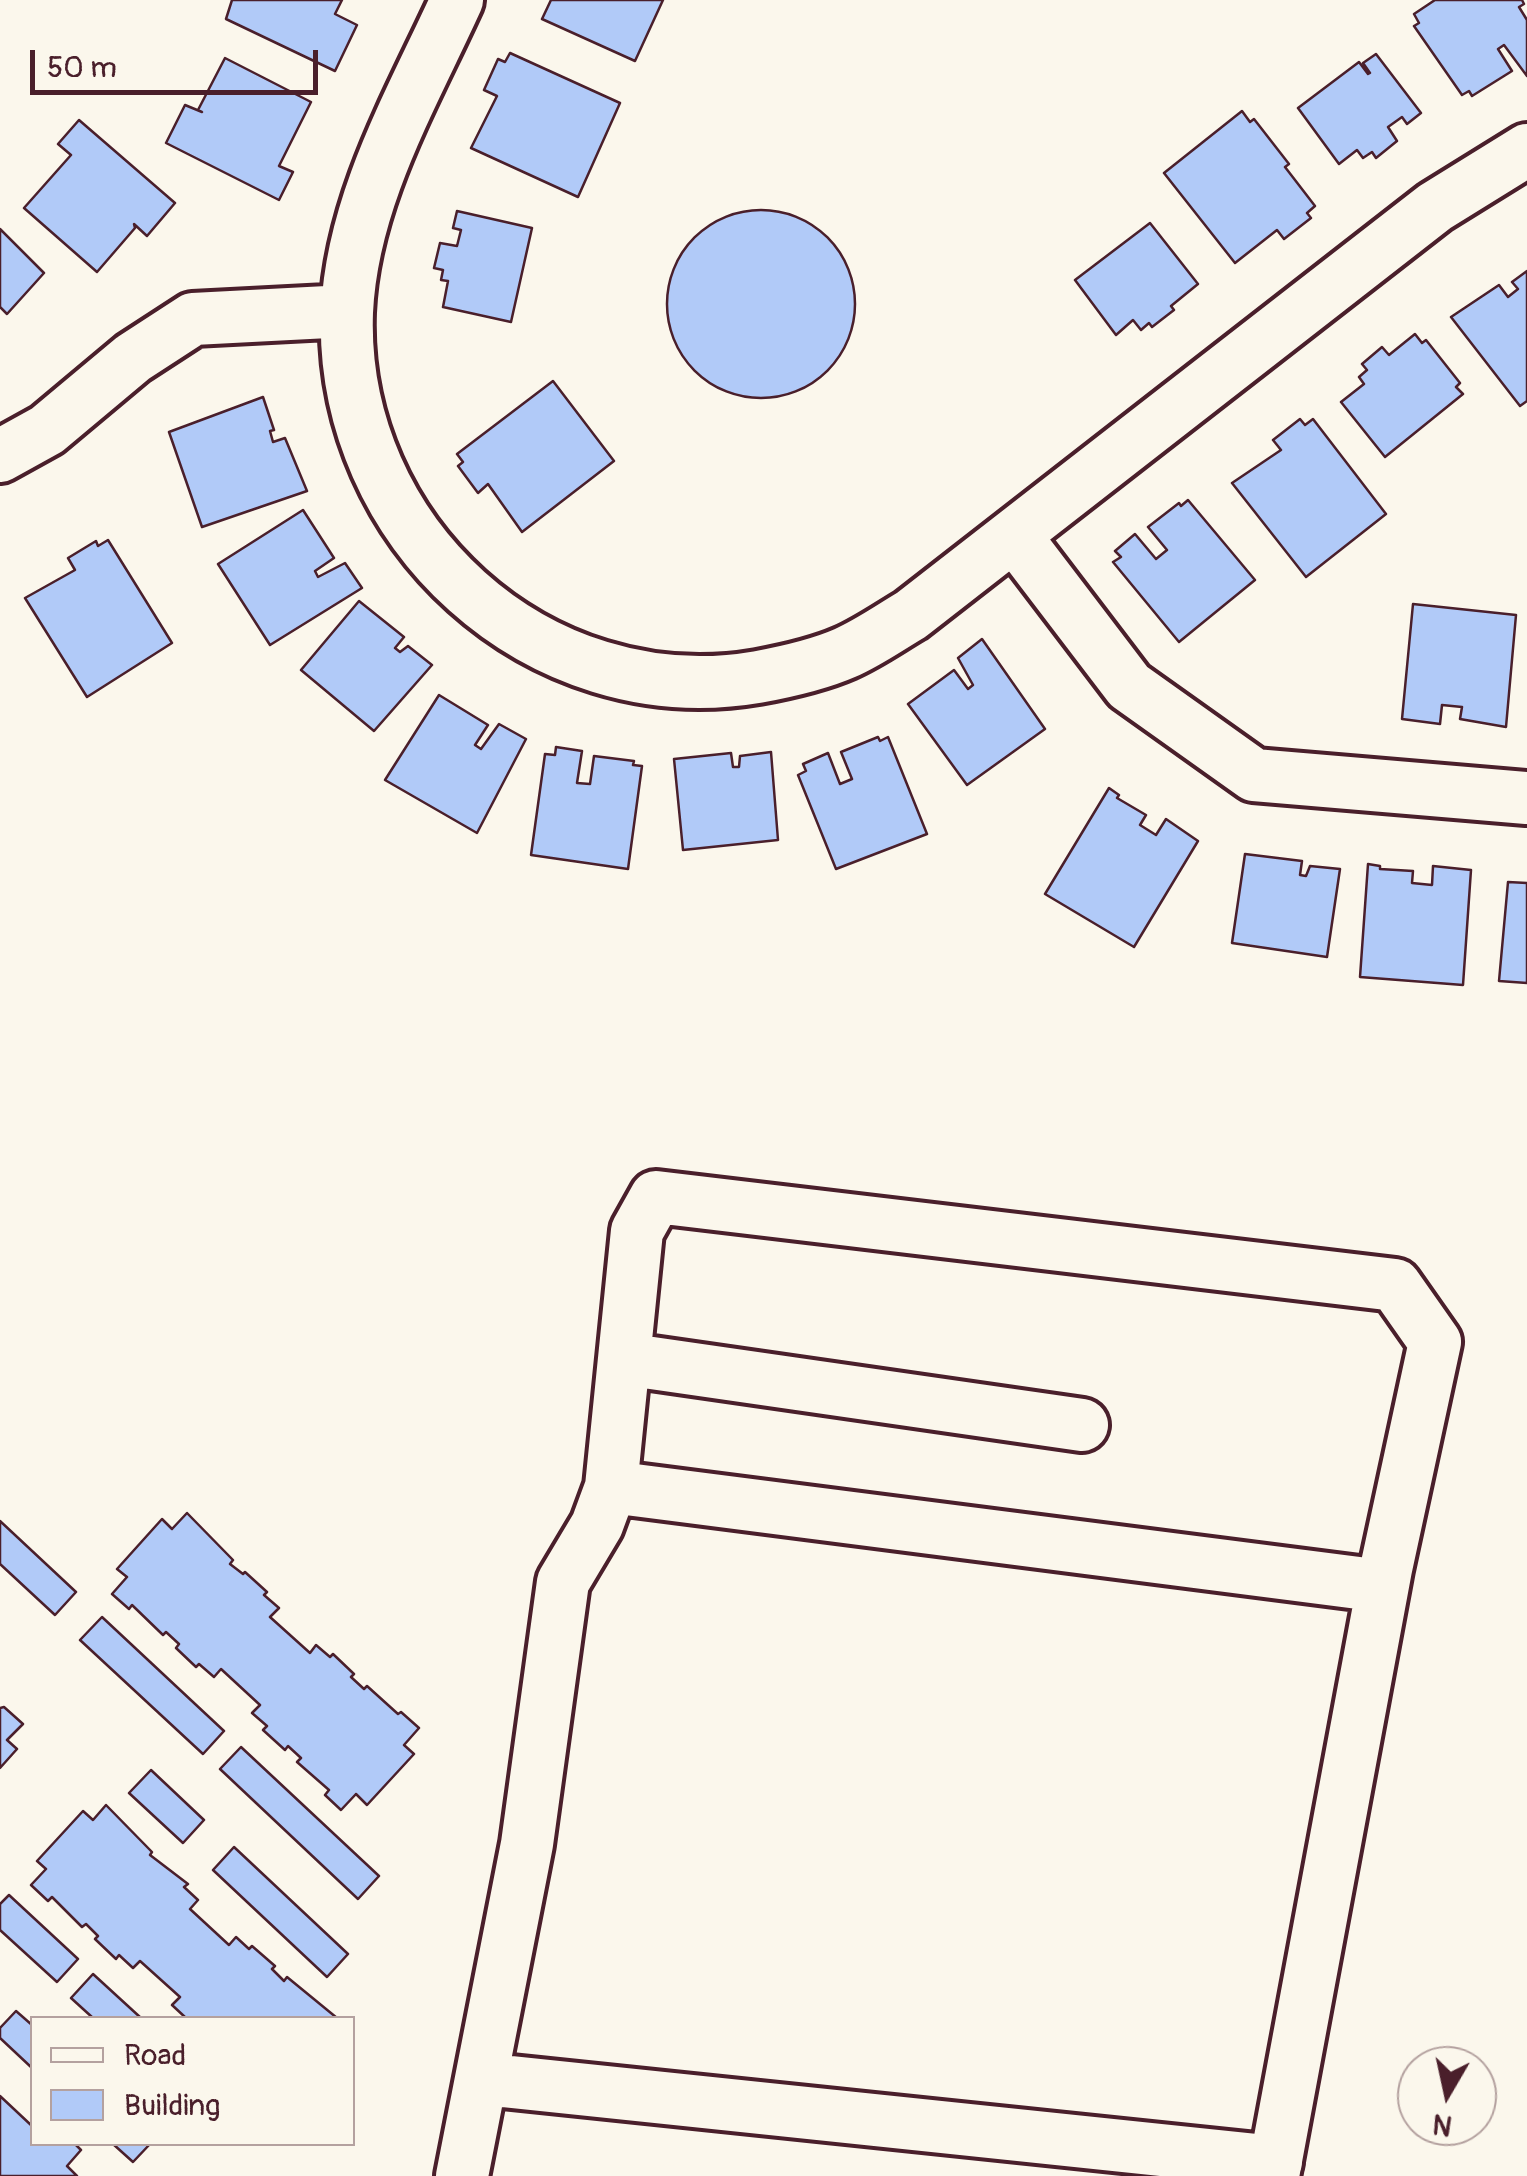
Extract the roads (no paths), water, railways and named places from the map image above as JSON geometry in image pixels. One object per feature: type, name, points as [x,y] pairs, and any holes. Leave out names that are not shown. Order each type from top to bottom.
[{"type":"street","points":[[457,0],[369,193],[348,311],[351,380],[392,502],[418,540],[461,586],[504,622],[564,654],[633,677],[757,677],[844,654],[911,615],[1435,207],[1527,150]]},
{"type":"street","points":[[0,456],[47,430],[133,358],[192,320],[348,311]]},
{"type":"street","points":[[1014,534],[1129,686],[1254,775],[1527,798]]},
{"type":"street","points":[[462,2176],[527,1844],[563,1582],[597,1525],[611,1487],[637,1231],[656,1197],[1395,1285],[1435,1342],[1382,1586],[1274,2169],[483,2079]]},
{"type":"street","points":[[624,1359],[1082,1426]]},
{"type":"street","points":[[611,1487],[1382,1586]]}]
